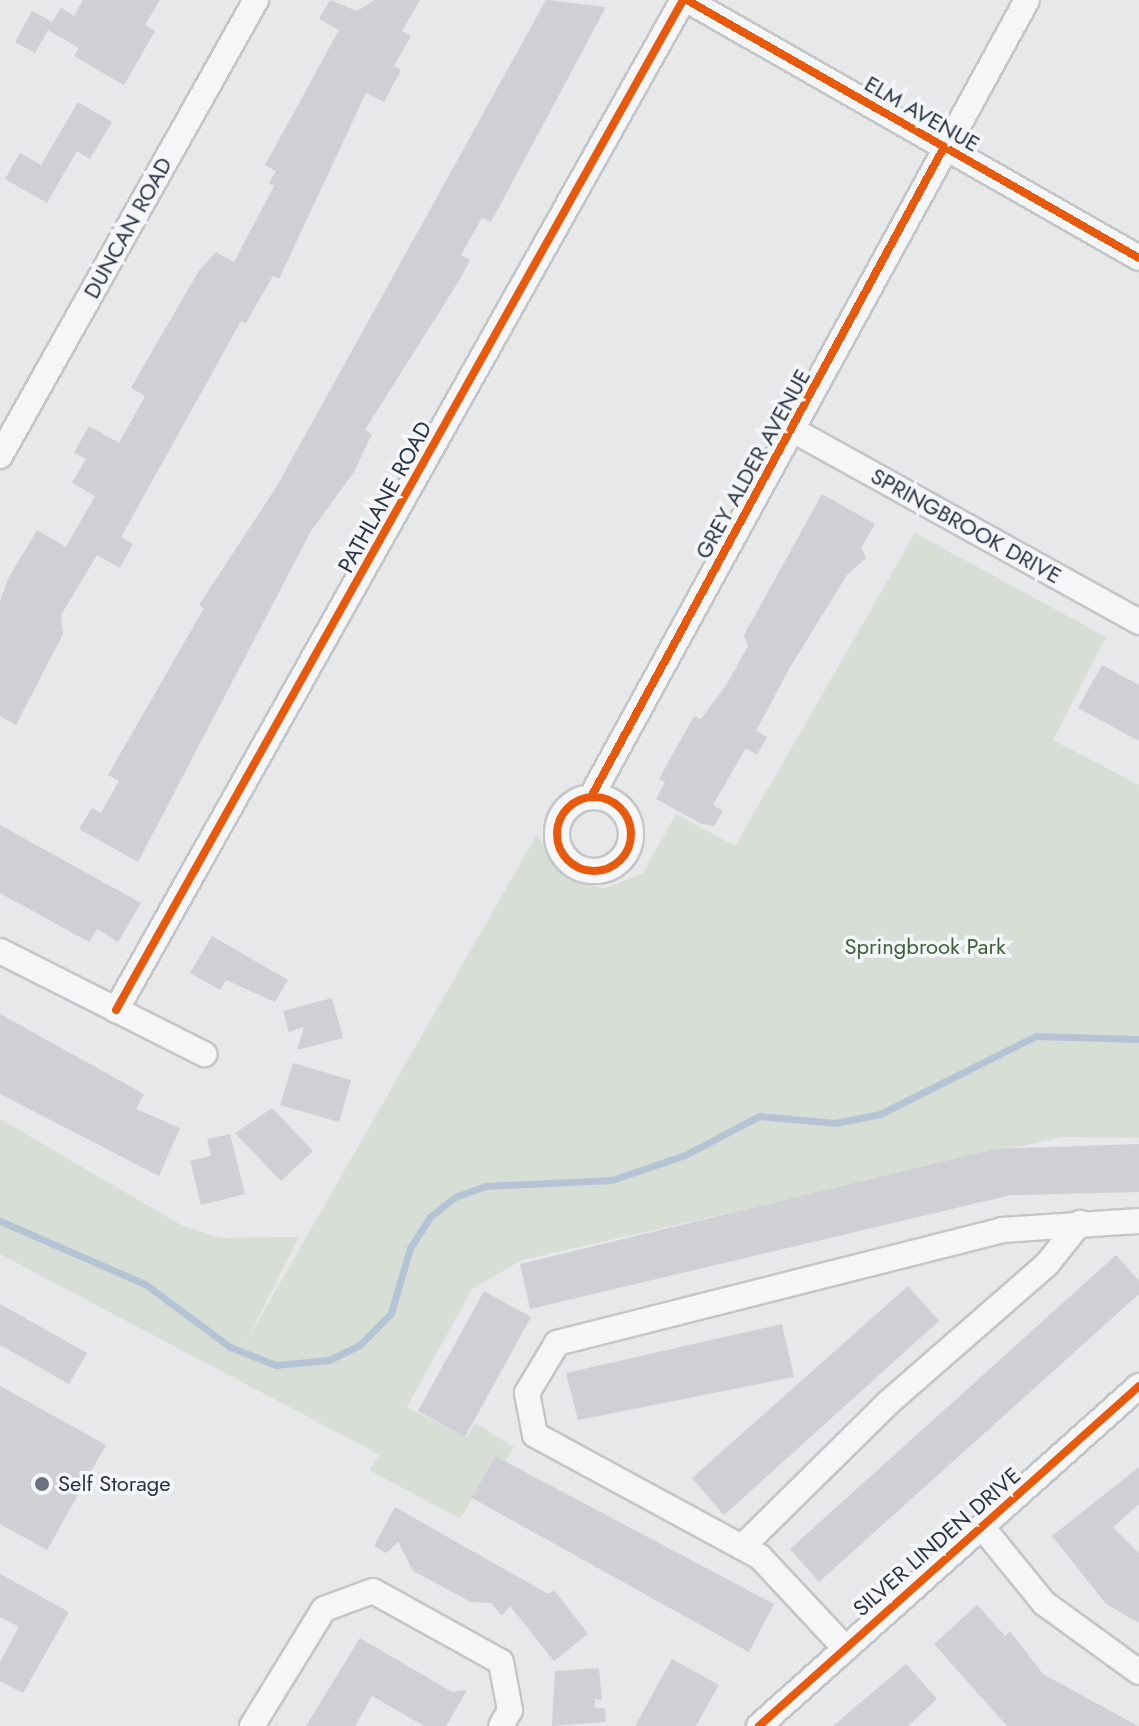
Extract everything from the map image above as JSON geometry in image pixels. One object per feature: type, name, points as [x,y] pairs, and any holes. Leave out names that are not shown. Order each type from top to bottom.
[{"type":"street","name":"DUNCAN ROAD","points":[[0,456],[256,0]]},
{"type":"street","name":"ELM AVENUE","points":[[685,0],[1139,258]]},
{"type":"street","name":"PATHLANE ROAD","points":[[116,1010],[685,0]]},
{"type":"street","name":"GREY ALDER AVENUE","points":[[591,797],[1027,0]]},
{"type":"street","name":"SPRINGBROOK DRIVE","points":[[793,430],[1139,622]]},
{"type":"street","points":[[0,951],[204,1054]]},
{"type":"street","points":[[845,1648],[787,1581],[742,1547],[535,1435],[527,1393],[557,1343],[983,1234],[1080,1223],[1139,1221]]},
{"type":"street","points":[[742,1547],[889,1402],[1047,1264],[1080,1223]]},
{"type":"street","name":"SILVER LINDEN DRIVE","points":[[759,1726],[1139,1386]]},
{"type":"street","points":[[982,1527],[1044,1603],[1139,1672]]},
{"type":"street","points":[[252,1726],[324,1609],[373,1591],[501,1662],[510,1710],[501,1726]]},
{"type":"green space","name":"Springbrook Park","points":[[915,533],[1106,637],[1053,740],[1139,785],[1139,1138],[1062,1137],[522,1260],[472,1289],[407,1407],[467,1438],[475,1423],[514,1447],[505,1461],[495,1456],[461,1519],[369,1470],[380,1455],[0,1254],[0,1119],[181,1225],[221,1238],[299,1237],[245,1344],[536,836],[575,876],[603,889],[643,873],[676,814],[735,846]]},
{"type":"building","points":[[83,0],[160,0],[145,25],[155,31],[124,85],[74,56],[79,48],[48,30],[35,53],[15,42],[32,11],[52,22],[61,8],[74,16]]},
{"type":"building","points":[[330,0],[357,11],[375,0],[420,0],[402,31],[411,36],[394,66],[401,70],[384,102],[366,93],[279,279],[273,276],[246,323],[241,321],[121,537],[133,544],[120,568],[97,555],[61,615],[63,634],[16,725],[0,716],[0,601],[8,579],[37,530],[66,547],[95,496],[72,483],[86,459],[74,453],[89,426],[119,443],[145,396],[131,388],[198,272],[216,252],[234,262],[274,186],[269,183],[276,171],[265,165],[339,30],[319,19]]},
{"type":"building","points":[[546,0],[606,7],[491,222],[482,218],[461,255],[470,260],[460,279],[365,430],[372,434],[354,472],[311,531],[138,862],[79,829],[92,808],[101,813],[119,781],[108,775],[204,608],[199,605],[277,486]]},
{"type":"building","points":[[78,102],[112,122],[90,159],[77,151],[47,203],[5,179],[20,153],[41,165]]},
{"type":"building","points":[[822,494],[875,524],[861,548],[866,558],[847,575],[789,669],[756,731],[767,737],[757,755],[746,748],[713,805],[723,811],[714,826],[702,824],[656,799],[665,782],[659,779],[694,716],[701,719],[727,684],[748,646],[744,635]]},
{"type":"building","points":[[1102,665],[1139,685],[1139,741],[1078,708]]},
{"type":"building","points":[[0,825],[141,903],[118,942],[97,929],[89,942],[0,893]]},
{"type":"building","points":[[212,936],[288,980],[275,1002],[226,980],[220,990],[190,973]]},
{"type":"building","points":[[332,998],[343,1038],[297,1050],[304,1027],[289,1032],[283,1011]]},
{"type":"building","points":[[0,1014],[144,1094],[136,1109],[180,1128],[159,1176],[0,1094]]},
{"type":"building","points":[[293,1063],[351,1080],[339,1122],[280,1105]]},
{"type":"building","points":[[272,1108],[313,1151],[281,1181],[235,1133]]},
{"type":"building","points":[[230,1134],[245,1194],[201,1205],[190,1161],[211,1156],[207,1139]]},
{"type":"building","points":[[1139,1144],[1139,1192],[1011,1195],[530,1309],[520,1264],[995,1149]]},
{"type":"building","points":[[1116,1255],[1139,1281],[1139,1294],[819,1582],[790,1549]]},
{"type":"building","points":[[908,1286],[939,1321],[724,1515],[692,1478]]},
{"type":"building","points":[[484,1291],[531,1317],[465,1437],[418,1411]]},
{"type":"building","points":[[0,1304],[87,1353],[69,1384],[0,1345]]},
{"type":"building","points":[[782,1324],[794,1377],[578,1420],[566,1373]]},
{"type":"building","name":"Self Storage","points":[[0,1386],[106,1445],[47,1550],[0,1524]]},
{"type":"building","points":[[495,1456],[774,1604],[749,1652],[472,1498]]},
{"type":"building","points":[[1139,1467],[1139,1504],[1113,1527],[1139,1553],[1139,1623],[1106,1604],[1052,1536]]},
{"type":"building","points":[[395,1507],[548,1594],[554,1590],[588,1634],[554,1661],[510,1606],[502,1616],[491,1603],[471,1602],[413,1571],[398,1542],[386,1553],[374,1546]]},
{"type":"building","points":[[0,1574],[69,1612],[23,1693],[0,1681],[0,1662],[19,1627],[0,1617]]},
{"type":"building","points":[[977,1605],[1005,1636],[1010,1631],[1043,1674],[1138,1726],[1007,1726],[934,1644]]},
{"type":"building","points":[[360,1638],[452,1692],[467,1690],[446,1726],[424,1726],[372,1696],[355,1726],[306,1726]]},
{"type":"building","points":[[672,1659],[719,1685],[696,1726],[635,1726]]},
{"type":"building","points":[[906,1664],[937,1699],[908,1726],[833,1726]]},
{"type":"building","points":[[599,1668],[602,1700],[595,1699],[595,1708],[605,1708],[606,1722],[552,1726],[555,1671]]},
{"type":"waterway","points":[[0,1221],[145,1284],[230,1347],[276,1365],[329,1360],[360,1345],[391,1313],[410,1248],[430,1217],[455,1197],[485,1186],[612,1180],[685,1155],[759,1116],[835,1123],[880,1114],[1036,1036],[1139,1039]]},
{"type":"cycle path","points":[[116,1010],[683,0]]},
{"type":"cycle path","points":[[687,0],[1139,258]]},
{"type":"cycle path","points":[[591,797],[944,147]]},
{"type":"cycle path","points":[[587,797],[601,797],[615,803],[625,813],[631,834],[625,855],[615,865],[601,871],[587,871],[573,865],[563,855],[557,841],[557,827],[563,813],[573,803],[587,797]]},
{"type":"cycle path","points":[[759,1726],[1139,1386]]},
{"type":"place","name":"Self Storage","points":[[42,1484]]}]
